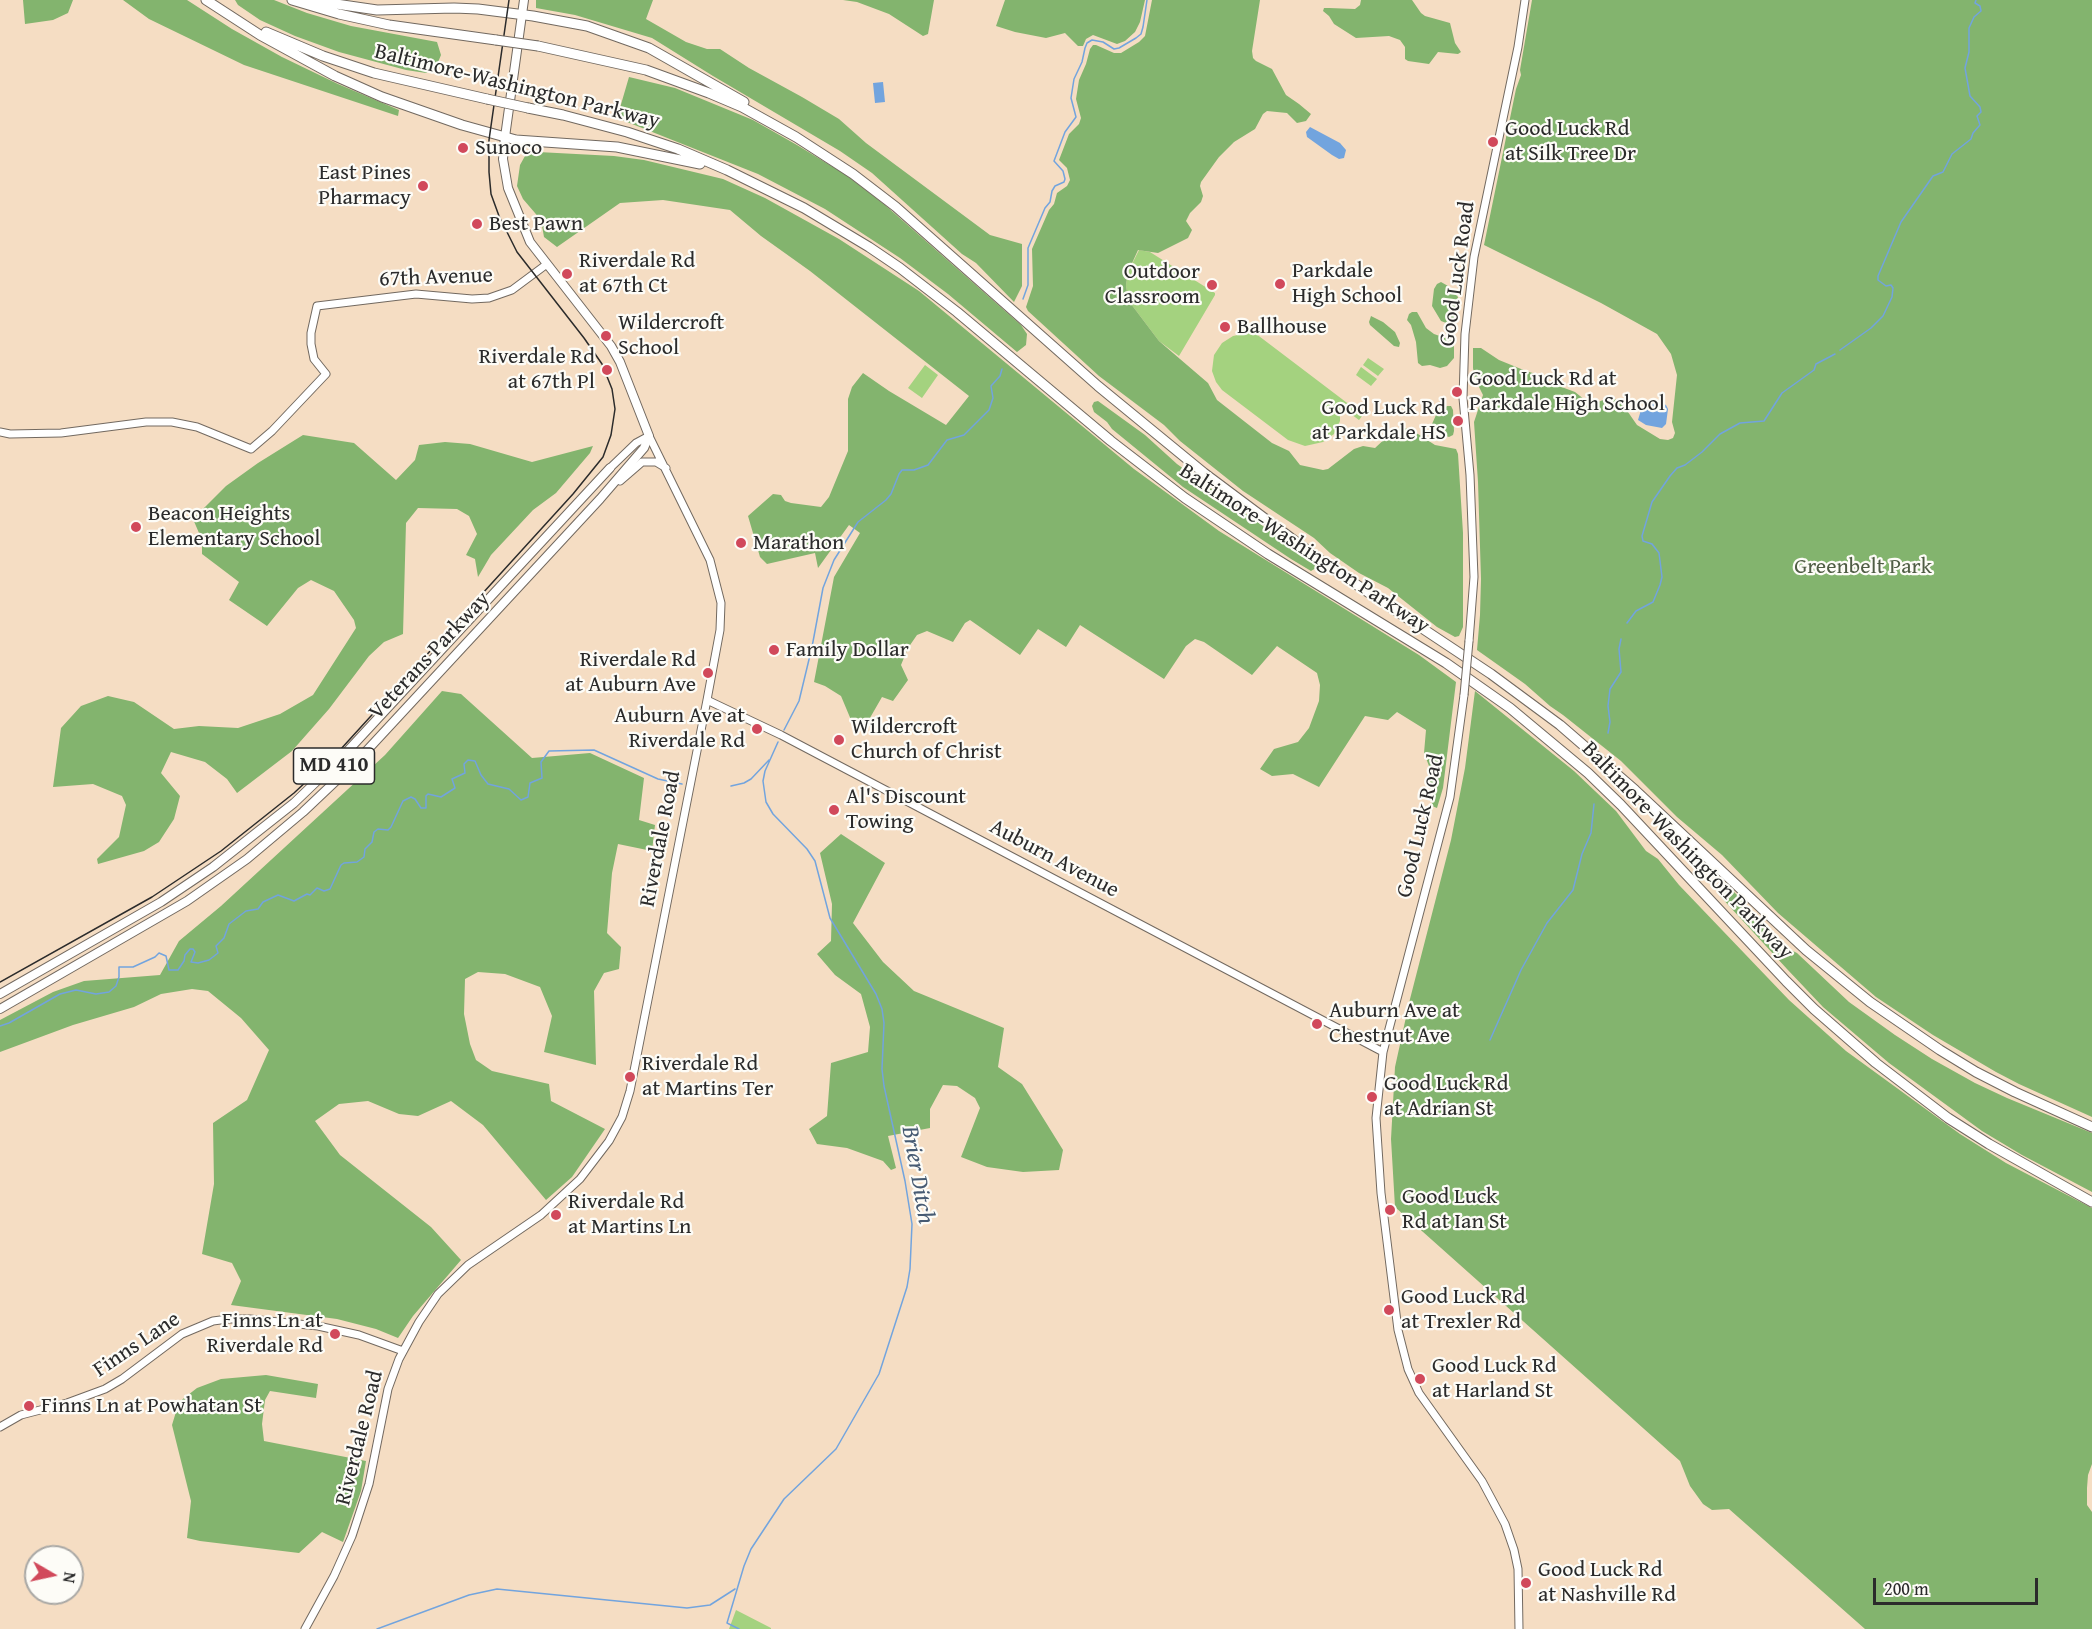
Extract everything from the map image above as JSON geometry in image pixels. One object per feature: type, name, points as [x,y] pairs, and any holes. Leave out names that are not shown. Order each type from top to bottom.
[{"type":"highway","name":"Baltimore-Washington Parkway","points":[[206,0],[275,36],[334,60],[400,80],[590,122],[645,138],[751,181],[837,227],[900,268],[957,312],[1111,441],[1185,498],[1278,561],[1446,663],[1510,708],[1621,805],[1786,981],[1876,1064],[1948,1118],[2092,1202]]},
{"type":"highway","points":[[206,0],[260,35],[355,85],[404,105],[505,137],[534,143],[635,149],[696,162],[751,181]]},
{"type":"highway","name":"Baltimore-Washington Parkway","points":[[292,0],[372,21],[538,46],[668,76],[742,107],[796,137],[853,174],[896,207],[1114,399],[1237,498],[1327,565],[1491,674],[1560,725],[1620,777],[1806,950],[1870,1002],[1976,1072],[2092,1127]]},
{"type":"highway","points":[[309,0],[377,10],[454,8],[523,15],[587,26],[649,48],[753,108],[796,137]]},
{"type":"main road","name":"Riverdale Road","points":[[304,1629],[334,1576],[364,1505],[387,1395],[403,1351],[419,1322],[438,1294],[468,1265],[541,1215],[570,1189],[602,1151],[621,1117],[633,1079],[721,620],[720,597],[710,560],[649,436],[624,372],[611,346],[525,232],[511,198],[503,159],[524,0]]},
{"type":"main road","name":"Good Luck Road","points":[[1519,1629],[1518,1569],[1505,1524],[1482,1481],[1419,1393],[1408,1369],[1400,1339],[1381,1193],[1376,1118],[1383,1052],[1450,797],[1464,694],[1474,577],[1470,475],[1463,398],[1465,334],[1474,257],[1518,47],[1525,0]]},
{"type":"main road","name":"67th Avenue","points":[[0,432],[10,434],[61,433],[146,422],[172,422],[204,429],[251,449],[272,431],[326,375],[314,359],[311,344],[317,306],[416,294],[472,299],[489,298],[512,290],[547,264]]},
{"type":"main road","points":[[610,468],[636,443],[649,436]]},
{"type":"main road","name":"Veterans Parkway","points":[[0,1009],[187,901],[247,859],[303,812],[359,759],[600,499],[637,457],[649,436]]},
{"type":"main road","points":[[600,499],[642,462],[656,462],[666,469]]},
{"type":"main road","name":"Veterans Parkway","points":[[0,994],[180,890],[294,803],[347,753],[610,468]]},
{"type":"main road","name":"Auburn Avenue","points":[[707,700],[781,735],[1383,1052]]},
{"type":"main road","name":"Finns Lane","points":[[0,1427],[21,1415],[67,1403],[105,1389],[182,1334],[213,1321],[250,1319],[329,1328],[365,1337],[403,1351]]},
{"type":"green space","points":[[23,0],[73,0],[68,13],[53,20],[25,24]]},
{"type":"green space","points":[[123,0],[187,0],[282,57],[399,110],[398,116],[244,65],[149,19]]},
{"type":"green space","points":[[235,0],[274,0],[351,26],[437,42],[441,55],[436,67],[426,73],[406,70],[339,52],[295,36],[260,20],[238,5]]},
{"type":"green space","points":[[536,0],[653,0],[646,19],[686,42],[707,49],[720,49],[839,119],[866,143],[990,235],[1022,244],[1022,286],[1014,302],[976,263],[962,254],[872,173],[840,151],[652,38],[575,15],[536,8]]},
{"type":"green space","points":[[843,0],[934,0],[928,34],[923,36],[889,14],[857,2]]},
{"type":"green space","points":[[1005,0],[1145,0],[1140,22],[1135,32],[1125,41],[1117,44],[1093,35],[1086,39],[1083,46],[1078,46],[1065,33],[1046,38],[996,26]]},
{"type":"green space","points":[[1152,0],[1260,0],[1252,51],[1253,58],[1272,69],[1286,95],[1311,114],[1306,121],[1297,123],[1287,113],[1267,111],[1255,129],[1234,142],[1219,157],[1201,182],[1203,196],[1201,202],[1190,213],[1186,221],[1192,230],[1188,238],[1158,253],[1138,250],[1128,272],[1126,285],[1128,300],[1159,341],[1208,383],[1217,400],[1272,443],[1289,451],[1300,465],[1328,469],[1354,449],[1363,446],[1375,448],[1389,435],[1403,427],[1435,445],[1456,449],[1463,533],[1463,627],[1459,636],[1455,637],[1437,627],[1388,588],[1359,573],[1330,553],[1314,538],[1243,491],[1180,441],[1164,425],[1099,376],[1026,307],[1033,286],[1032,249],[1057,193],[1067,186],[1070,180],[1067,168],[1059,160],[1069,134],[1079,124],[1081,118],[1076,99],[1079,80],[1090,49],[1096,45],[1114,53],[1121,53],[1139,42],[1145,36]]},
{"type":"green space","points":[[1361,0],[1412,0],[1425,16],[1450,23],[1455,43],[1461,52],[1458,54],[1438,52],[1429,64],[1408,61],[1405,59],[1405,47],[1400,40],[1389,36],[1356,38],[1334,24],[1323,11],[1324,8],[1355,9],[1360,5]]},
{"type":"green space","name":"Greenbelt Park","points":[[1532,0],[2092,0],[2092,1117],[1996,1072],[1933,1035],[1876,997],[1778,913],[1722,855],[1677,817],[1621,761],[1525,684],[1477,650],[1481,579],[1474,422],[1483,395],[1475,379],[1473,348],[1481,348],[1499,360],[1546,377],[1551,383],[1575,392],[1585,400],[1596,403],[1610,397],[1621,402],[1637,425],[1660,439],[1673,438],[1675,433],[1672,422],[1677,375],[1671,354],[1657,334],[1601,303],[1484,245],[1516,89],[1521,75]]},
{"type":"green space","points":[[629,77],[675,88],[753,120],[846,175],[885,205],[1021,325],[1027,334],[1026,345],[1017,352],[948,294],[900,258],[825,209],[758,174],[617,118]]},
{"type":"green space","points":[[538,152],[644,160],[723,179],[765,198],[839,239],[919,291],[1134,469],[1219,531],[1419,655],[1456,682],[1443,788],[1437,808],[1432,806],[1429,766],[1424,753],[1426,730],[1397,712],[1388,720],[1365,716],[1319,787],[1293,774],[1272,776],[1260,769],[1274,749],[1298,742],[1309,728],[1319,701],[1320,685],[1317,673],[1277,646],[1252,675],[1204,642],[1195,639],[1186,646],[1164,679],[1080,625],[1066,647],[1038,629],[1020,655],[970,620],[965,623],[953,642],[927,631],[917,635],[908,648],[901,665],[908,680],[893,701],[882,697],[863,730],[854,727],[841,696],[814,682],[834,577],[860,533],[849,525],[818,568],[815,553],[767,564],[760,557],[748,516],[773,494],[781,495],[785,501],[791,503],[821,507],[829,497],[848,451],[848,399],[852,387],[863,373],[946,425],[969,396],[730,210],[663,200],[620,203],[557,247],[544,237],[541,220],[523,199],[517,186],[520,165],[525,156]]},
{"type":"green space","points":[[1139,250],[1150,252],[1215,293],[1179,356],[1159,341],[1128,300],[1126,285],[1128,272]]},
{"type":"green space","points":[[1441,282],[1458,297],[1456,315],[1449,324],[1441,321],[1432,306],[1434,289]]},
{"type":"green space","points":[[1412,312],[1417,312],[1426,328],[1434,334],[1454,341],[1454,358],[1447,366],[1440,368],[1430,365],[1422,366],[1418,363],[1416,342],[1411,325],[1407,320]]},
{"type":"green space","points":[[1371,316],[1395,332],[1400,343],[1399,347],[1394,346],[1370,325]]},
{"type":"green space","points":[[1247,327],[1363,415],[1359,420],[1340,406],[1340,421],[1334,434],[1323,442],[1305,446],[1288,440],[1222,390],[1212,371],[1214,355],[1222,343],[1233,336],[1243,334]]},
{"type":"green space","points":[[1368,358],[1384,369],[1378,376],[1363,365]]},
{"type":"green space","points":[[925,365],[938,375],[922,398],[908,388]]},
{"type":"green space","points":[[1361,367],[1377,379],[1371,386],[1356,375]]},
{"type":"green space","points":[[1098,401],[1145,435],[1177,464],[1313,562],[1316,568],[1311,571],[1291,559],[1183,487],[1094,412],[1092,406]]},
{"type":"green space","points":[[1447,406],[1451,406],[1453,410],[1454,431],[1449,437],[1436,432],[1432,424],[1436,415]]},
{"type":"green space","points":[[303,435],[354,443],[396,480],[415,460],[419,445],[445,442],[470,444],[532,462],[593,446],[590,453],[556,493],[533,510],[491,555],[478,577],[475,559],[466,555],[477,534],[469,516],[457,509],[418,508],[406,523],[403,634],[384,642],[369,656],[329,709],[292,751],[237,793],[227,779],[205,762],[171,752],[161,773],[180,796],[174,819],[159,842],[144,851],[98,864],[97,859],[119,837],[126,805],[122,796],[93,784],[53,787],[61,728],[81,706],[108,696],[134,702],[174,729],[199,726],[238,728],[280,714],[313,695],[356,628],[354,620],[334,591],[311,580],[298,588],[267,626],[229,600],[239,582],[202,554],[202,540],[193,519],[226,486]]},
{"type":"green space","points":[[442,691],[461,694],[532,758],[590,753],[644,778],[639,820],[655,825],[652,851],[618,844],[612,873],[607,933],[621,947],[619,969],[604,973],[594,991],[596,1065],[544,1052],[552,1016],[540,987],[505,974],[478,972],[465,979],[464,1014],[476,1060],[492,1071],[549,1084],[551,1101],[605,1129],[572,1177],[546,1200],[483,1125],[451,1101],[418,1116],[399,1114],[368,1101],[339,1104],[315,1121],[340,1155],[431,1227],[461,1260],[413,1316],[398,1338],[376,1329],[337,1319],[231,1305],[241,1281],[232,1263],[202,1254],[214,1184],[213,1123],[247,1100],[269,1050],[241,1018],[208,991],[192,989],[161,994],[134,1007],[73,1025],[0,1052],[0,1020],[53,992],[84,981],[160,975],[179,941],[221,906],[385,755]]},
{"type":"green space","points":[[1475,691],[1574,771],[1616,811],[1646,851],[1658,859],[1679,885],[1789,1000],[1846,1051],[1960,1134],[2006,1163],[2092,1208],[2092,1464],[2088,1475],[2087,1505],[2092,1512],[2092,1629],[1865,1629],[1729,1509],[1712,1510],[1703,1504],[1690,1486],[1680,1461],[1395,1207],[1391,1139],[1395,1067],[1451,840],[1465,768]]},
{"type":"green space","points":[[841,834],[885,863],[853,923],[883,962],[914,991],[1004,1028],[998,1067],[1022,1084],[1063,1150],[1059,1170],[1023,1172],[987,1167],[961,1157],[980,1108],[975,1098],[957,1086],[943,1085],[930,1109],[930,1128],[888,1136],[896,1168],[891,1170],[883,1161],[847,1148],[817,1144],[809,1129],[827,1116],[831,1063],[868,1052],[870,1027],[861,994],[835,975],[817,954],[831,941],[832,904],[820,853]]},
{"type":"green space","points":[[1727,885],[1746,904],[1752,919],[1773,935],[1781,950],[1791,950],[1797,953],[1849,1002],[1895,1035],[1975,1083],[2092,1133],[2092,1192],[1982,1131],[1889,1063],[1823,1007],[1787,969],[1720,896],[1719,889]]},
{"type":"green space","points":[[266,1375],[318,1384],[316,1398],[270,1391],[265,1400],[262,1424],[264,1441],[366,1461],[361,1491],[343,1542],[322,1532],[299,1553],[187,1538],[191,1501],[172,1425],[179,1402],[197,1388],[221,1379]]},
{"type":"green space","points":[[736,1610],[771,1628],[771,1629],[729,1629]]},
{"type":"water","points":[[883,82],[885,102],[875,103],[873,83]]},
{"type":"water","points":[[1310,127],[1340,143],[1346,150],[1344,158],[1339,159],[1307,137],[1306,132]]},
{"type":"water","points":[[1656,399],[1668,409],[1666,424],[1662,428],[1646,425],[1638,420],[1641,410],[1651,400]]},
{"type":"waterway","name":"Brier Ditch","points":[[1023,299],[1028,285],[1028,248],[1045,208],[1050,202],[1052,191],[1065,179],[1063,171],[1054,161],[1065,132],[1076,117],[1071,98],[1074,79],[1087,43],[1092,40],[1103,42],[1114,49],[1136,38],[1141,34],[1147,0]]},
{"type":"waterway","points":[[1840,350],[1871,328],[1883,316],[1892,297],[1893,288],[1878,280],[1878,276],[1901,222],[1933,176],[1943,172],[1952,154],[1971,139],[1980,125],[1977,116],[1981,112],[1980,107],[1970,96],[1965,68],[1969,52],[1969,28],[1974,17],[1981,11],[1980,6],[1975,3],[1976,0]]},
{"type":"waterway","points":[[1627,623],[1636,611],[1653,602],[1660,585],[1662,577],[1659,553],[1652,544],[1643,541],[1642,536],[1652,502],[1670,476],[1677,468],[1702,452],[1720,434],[1740,423],[1764,421],[1782,393],[1814,370],[1816,364],[1835,354]]},
{"type":"waterway","name":"Brier Ditch","points":[[784,730],[799,701],[823,588],[834,560],[858,522],[891,494],[902,470],[914,470],[928,465],[947,440],[964,435],[989,410],[993,398],[991,386],[1000,376],[1002,369]]},
{"type":"waterway","points":[[1608,733],[1610,689],[1621,672],[1619,649],[1621,639]]},
{"type":"waterway","name":"Brier Ditch","points":[[739,1629],[727,1623],[751,1549],[784,1499],[836,1449],[879,1374],[907,1287],[912,1224],[884,1086],[882,1009],[876,994],[830,918],[815,861],[807,849],[773,814],[766,802],[763,781],[778,742]]},
{"type":"waterway","points":[[0,1026],[60,994],[76,990],[96,994],[109,992],[116,986],[119,967],[133,967],[159,953],[166,956],[169,970],[178,970],[190,949],[195,952],[191,962],[209,960],[218,953],[216,946],[224,938],[229,924],[246,911],[258,909],[263,902],[278,895],[294,901],[307,894],[310,895],[317,888],[324,891],[330,889],[341,865],[357,862],[364,857],[365,849],[372,842],[374,832],[378,829],[388,830],[391,827],[403,801],[411,797],[421,808],[426,808],[428,794],[441,797],[455,788],[452,779],[465,773],[464,764],[468,760],[475,761],[488,784],[509,789],[521,800],[528,797],[530,783],[542,778],[541,762],[549,751],[594,750],[658,779],[682,784]]},
{"type":"waterway","points":[[731,786],[751,779],[769,760]]},
{"type":"waterway","points":[[1490,1040],[1521,970],[1547,923],[1573,890],[1582,854],[1591,833],[1594,804]]},
{"type":"waterway","points":[[377,1629],[469,1595],[497,1589],[687,1608],[710,1605],[735,1589]]},
{"type":"tram line","points":[[0,982],[152,897],[221,851],[294,793],[340,750],[573,494],[603,457],[611,435],[615,409],[612,389],[602,364],[517,252],[491,194],[489,140],[509,0]]},
{"type":"place","name":"Good Luck Rd at Silk Tree Dr","points":[[1493,142]]},
{"type":"place","name":"Sunoco","points":[[463,148]]},
{"type":"place","name":"East Pines Pharmacy","points":[[423,186]]},
{"type":"place","name":"Best Pawn","points":[[477,224]]},
{"type":"place","name":"Riverdale Rd at 67th Ct","points":[[567,274]]},
{"type":"place","name":"Parkdale High School","points":[[1280,284]]},
{"type":"place","name":"Outdoor Classroom","points":[[1212,285]]},
{"type":"place","name":"Ballhouse","points":[[1225,327]]},
{"type":"place","name":"Wildercroft School","points":[[606,336]]},
{"type":"place","name":"Riverdale Rd at 67th Pl","points":[[607,370]]},
{"type":"place","name":"Good Luck Rd at Parkdale High School","points":[[1457,392]]},
{"type":"place","name":"Good Luck Rd at Parkdale HS","points":[[1458,421]]},
{"type":"place","name":"Beacon Heights Elementary School","points":[[136,527]]},
{"type":"place","name":"Marathon","points":[[741,543]]},
{"type":"place","name":"Family Dollar","points":[[774,650]]},
{"type":"place","name":"Riverdale Rd at Auburn Ave","points":[[708,673]]},
{"type":"place","name":"Auburn Ave at Riverdale Rd","points":[[757,729]]},
{"type":"place","name":"Wildercroft Church of Christ","points":[[839,740]]},
{"type":"place","name":"Al's Discount Towing","points":[[834,810]]},
{"type":"place","name":"Auburn Ave at Chestnut Ave","points":[[1317,1024]]},
{"type":"place","name":"Riverdale Rd at Martins Ter","points":[[630,1077]]},
{"type":"place","name":"Good Luck Rd at Adrian St","points":[[1372,1097]]},
{"type":"place","name":"Good Luck Rd at Ian St","points":[[1390,1210]]},
{"type":"place","name":"Riverdale Rd at Martins Ln","points":[[556,1215]]},
{"type":"place","name":"Good Luck Rd at Trexler Rd","points":[[1389,1310]]},
{"type":"place","name":"Finns Ln at Riverdale Rd","points":[[335,1334]]},
{"type":"place","name":"Good Luck Rd at Harland St","points":[[1420,1379]]},
{"type":"place","name":"Finns Ln at Powhatan St","points":[[29,1406]]},
{"type":"place","name":"Good Luck Rd at Nashville Rd","points":[[1526,1583]]}]
